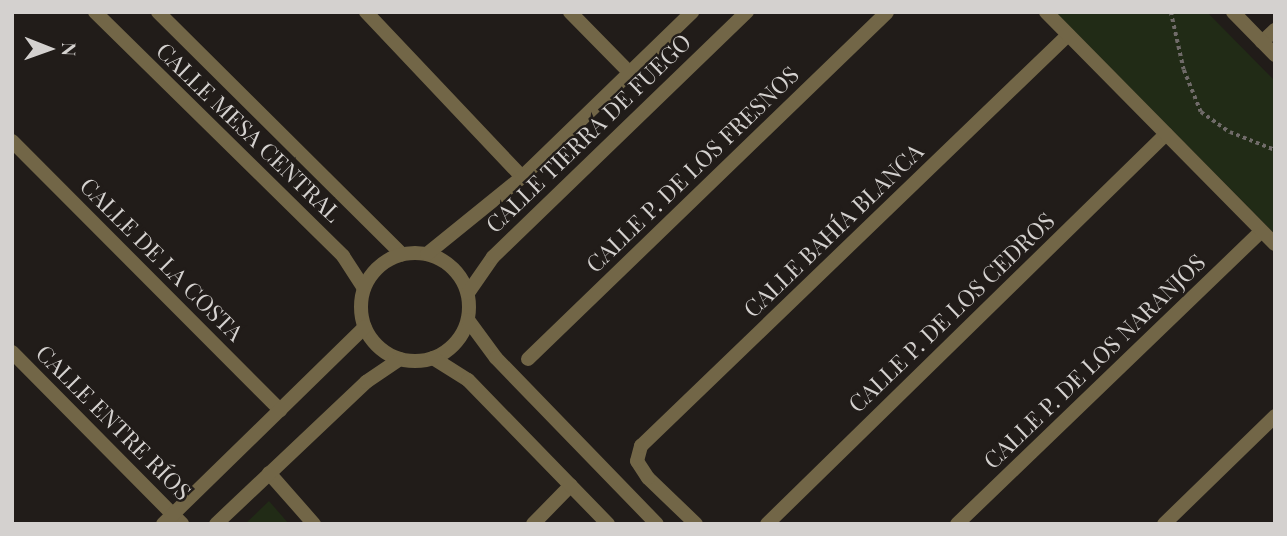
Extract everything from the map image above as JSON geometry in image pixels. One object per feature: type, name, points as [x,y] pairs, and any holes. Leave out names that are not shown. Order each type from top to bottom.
[{"type":"street","name":"CALLE MESA CENTRAL","points":[[94,12],[343,256],[364,288]]},
{"type":"street","name":"CALLE MESA CENTRAL","points":[[158,12],[402,254]]},
{"type":"street","points":[[366,12],[522,177]]},
{"type":"street","points":[[570,12],[630,73]]},
{"type":"street","name":"CALLE TIERRA DE FUEGO","points":[[427,254],[522,177],[692,12]]},
{"type":"street","name":"CALLE TIERRA DE FUEGO","points":[[468,293],[493,257],[747,12]]},
{"type":"street","name":"CALLE P. DE LOS FRESNOS","points":[[528,359],[887,12]]},
{"type":"street","points":[[1046,12],[1275,244]]},
{"type":"street","points":[[1233,12],[1275,55]]},
{"type":"street","points":[[1262,42],[1275,30]]},
{"type":"street","name":"CALLE BAHÍA BLANCA","points":[[696,524],[637,461],[641,446],[1068,35]]},
{"type":"street","name":"CALLE P. DE LOS CEDROS","points":[[768,524],[1166,134]]},
{"type":"street","name":"CALLE DE LA COSTA","points":[[12,141],[280,410]]},
{"type":"street","name":"CALLE P. DE LOS NARANJOS","points":[[957,524],[1261,231]]},
{"type":"street","points":[[216,524],[366,382],[400,359],[433,358],[456,344],[468,320],[468,293],[453,268],[427,254],[402,254],[373,273],[364,288],[365,327],[373,341],[400,359]]},
{"type":"street","points":[[468,320],[496,358],[657,524]]},
{"type":"street","points":[[173,521],[365,327]]},
{"type":"street","name":"CALLE ENTRE RÍOS","points":[[12,352],[173,521]]},
{"type":"street","points":[[433,358],[468,380],[608,524]]},
{"type":"street","points":[[1164,524],[1275,416]]},
{"type":"street","points":[[269,473],[314,524]]},
{"type":"street","points":[[533,524],[570,485]]},
{"type":"path","points":[[1171,12],[1184,70],[1201,111],[1230,132],[1275,150]]},
{"type":"green space","points":[[1055,12],[1207,12],[1275,81],[1275,234]]},
{"type":"green space","points":[[269,501],[289,524],[245,524]]}]
